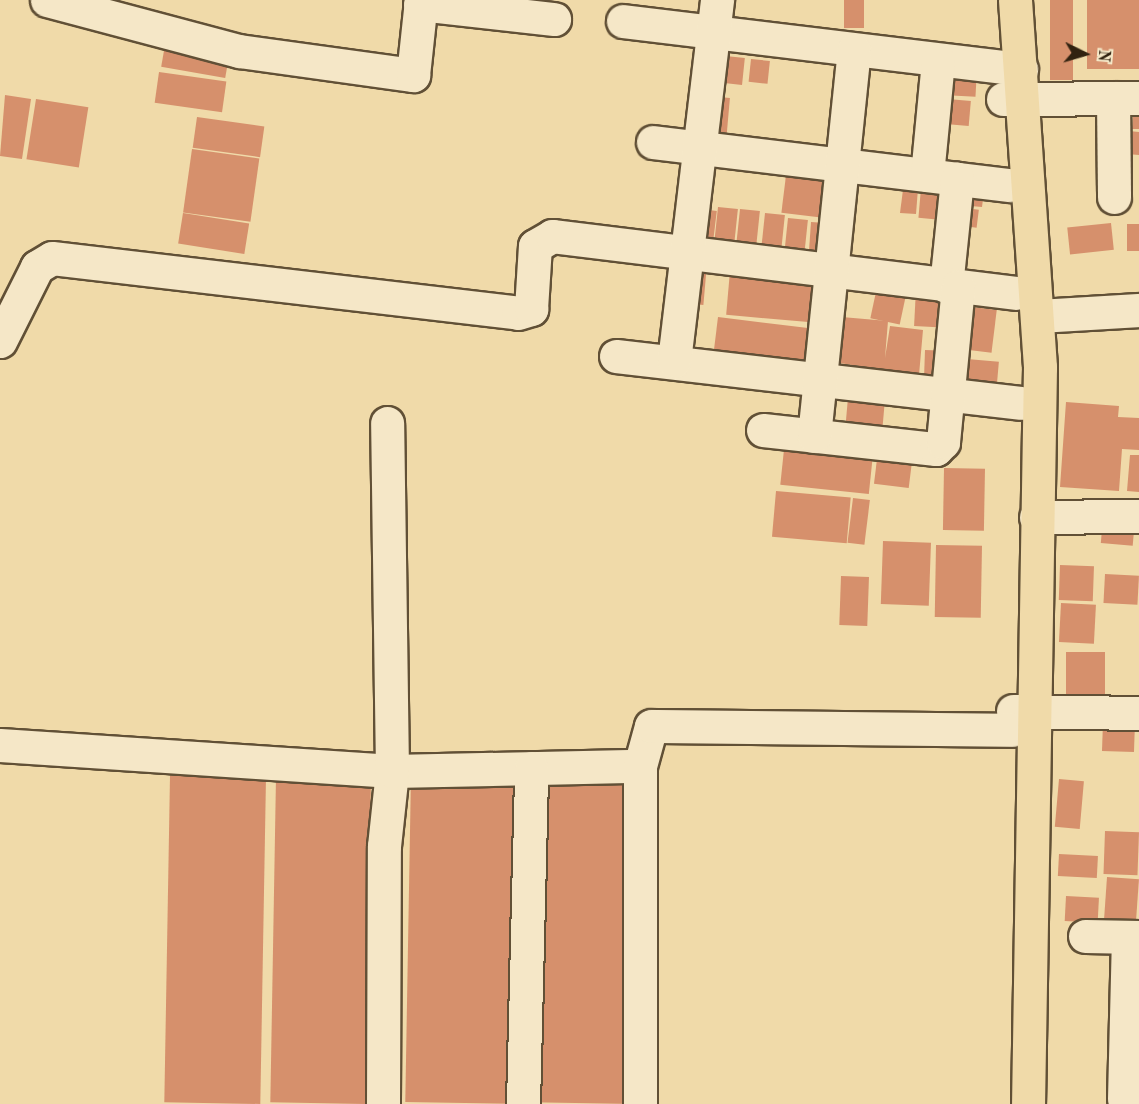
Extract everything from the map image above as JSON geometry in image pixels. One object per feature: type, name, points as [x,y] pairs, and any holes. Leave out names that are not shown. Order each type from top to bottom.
[{"type":"main road","points":[[995,0],[1012,84],[1027,305],[1036,517],[1019,718],[1007,1104]]},
{"type":"main road","points":[[1015,0],[1009,185],[1027,305],[1020,403],[1019,718],[1028,1104]]},
{"type":"street","points":[[47,0],[239,51],[413,75],[421,2],[554,19]]},
{"type":"street","points":[[674,361],[697,148],[715,15]]},
{"type":"street","points":[[623,21],[715,15],[854,50],[938,61],[1012,84],[1126,98],[1114,197]]},
{"type":"street","points":[[814,436],[833,273],[854,50]]},
{"type":"street","points":[[763,430],[936,449],[943,442],[949,394],[952,286],[942,177],[938,61]]},
{"type":"street","points":[[653,142],[1009,185]]},
{"type":"street","points":[[0,341],[37,267],[52,258],[518,313],[531,309],[535,246],[542,237],[952,286],[1027,305],[1139,310]]},
{"type":"street","points":[[616,356],[1020,403]]},
{"type":"street","points":[[383,1104],[384,846],[392,771],[387,423]]},
{"type":"street","points":[[1036,517],[1139,516]]},
{"type":"street","points":[[640,1104],[640,766],[651,726],[1019,718],[1139,713]]},
{"type":"street","points":[[0,745],[392,771],[640,766]]},
{"type":"street","points":[[523,1104],[531,768]]},
{"type":"street","points":[[1085,936],[1134,937],[1124,1099]]},
{"type":"building","points":[[844,0],[864,0],[864,28],[844,28]]},
{"type":"building","points":[[1050,0],[1073,0],[1073,80],[1050,80]]},
{"type":"building","points":[[1087,0],[1139,0],[1139,69],[1087,69]]},
{"type":"building","points":[[165,45],[229,56],[225,78],[161,67]]},
{"type":"building","points":[[716,55],[745,58],[742,85],[713,82]]},
{"type":"building","points":[[751,59],[770,61],[767,84],[749,82]]},
{"type":"building","points":[[944,67],[977,69],[975,97],[943,95]]},
{"type":"building","points":[[159,72],[226,81],[222,112],[155,103]]},
{"type":"building","points":[[5,95],[31,99],[22,159],[0,156]]},
{"type":"building","points":[[708,96],[730,98],[727,133],[705,131]]},
{"type":"building","points":[[936,98],[971,101],[969,126],[934,123]]},
{"type":"building","points":[[36,99],[88,107],[79,168],[26,159]]},
{"type":"building","points":[[1134,105],[1139,106],[1139,129],[1132,129]]},
{"type":"building","points":[[197,117],[264,126],[260,157],[193,148]]},
{"type":"building","points":[[1129,131],[1139,132],[1139,155],[1127,154]]},
{"type":"building","points":[[192,149],[259,158],[250,222],[183,212]]},
{"type":"building","points":[[787,167],[829,172],[823,218],[781,213]]},
{"type":"building","points":[[905,174],[919,176],[916,214],[900,213]]},
{"type":"building","points":[[922,177],[943,179],[939,220],[918,218]]},
{"type":"building","points":[[985,184],[982,207],[959,205]]},
{"type":"building","points":[[718,207],[738,209],[733,254],[713,252]]},
{"type":"building","points":[[956,207],[979,210],[977,228],[954,225]]},
{"type":"building","points":[[693,208],[717,211],[712,252],[688,249]]},
{"type":"building","points":[[740,209],[760,211],[755,256],[735,254]]},
{"type":"building","points":[[183,213],[249,223],[244,254],[178,244]]},
{"type":"building","points":[[765,213],[785,215],[780,260],[760,258]]},
{"type":"building","points":[[788,218],[808,220],[803,265],[783,263]]},
{"type":"building","points":[[811,222],[826,223],[823,267],[808,266]]},
{"type":"building","points":[[1111,223],[1114,250],[1070,254],[1067,228]]},
{"type":"building","points":[[1127,224],[1139,224],[1139,251],[1127,251]]},
{"type":"building","points":[[695,263],[707,264],[703,305],[691,304]]},
{"type":"building","points":[[730,271],[824,279],[820,323],[726,315]]},
{"type":"building","points":[[877,287],[906,293],[900,325],[870,318]]},
{"type":"building","points":[[916,289],[949,291],[947,328],[914,326]]},
{"type":"building","points":[[964,306],[997,310],[992,353],[959,349]]},
{"type":"building","points":[[830,316],[888,321],[885,358],[890,326],[923,330],[919,375],[826,361]]},
{"type":"building","points":[[718,317],[814,329],[809,373],[713,362]]},
{"type":"building","points":[[925,350],[948,351],[947,384],[924,383]]},
{"type":"building","points":[[967,359],[999,362],[996,392],[964,389]]},
{"type":"building","points":[[849,386],[886,389],[882,435],[845,432]]},
{"type":"building","points":[[1066,402],[1119,406],[1118,417],[1139,418],[1139,450],[1122,449],[1119,491],[1060,487]]},
{"type":"building","points":[[785,440],[874,449],[869,494],[780,485]]},
{"type":"building","points":[[878,451],[913,455],[909,488],[874,484]]},
{"type":"building","points":[[1130,455],[1139,455],[1139,492],[1127,491]]},
{"type":"building","points":[[944,468],[985,469],[984,531],[943,530]]},
{"type":"building","points":[[776,491],[851,498],[847,543],[772,537]]},
{"type":"building","points":[[853,498],[870,500],[864,545],[848,543]]},
{"type":"building","points":[[1103,518],[1135,521],[1133,546],[1101,543]]},
{"type":"building","points":[[883,541],[931,543],[929,606],[881,604]]},
{"type":"building","points":[[936,545],[982,546],[981,618],[935,617]]},
{"type":"building","points":[[1060,565],[1094,566],[1093,601],[1059,600]]},
{"type":"building","points":[[1105,574],[1139,576],[1137,605],[1103,603]]},
{"type":"building","points":[[841,576],[869,577],[867,626],[839,625]]},
{"type":"building","points":[[1061,603],[1096,605],[1094,644],[1059,642]]},
{"type":"building","points":[[1066,652],[1105,652],[1105,696],[1066,696]]},
{"type":"building","points":[[1103,722],[1135,723],[1134,752],[1102,751]]},
{"type":"building","points":[[411,773],[523,775],[517,1104],[405,1102]]},
{"type":"building","points":[[170,775],[266,777],[260,1104],[164,1102]]},
{"type":"building","points":[[276,776],[371,778],[365,1104],[270,1102]]},
{"type":"building","points":[[537,777],[640,779],[634,1104],[531,1102]]},
{"type":"building","points":[[1059,779],[1084,781],[1080,829],[1055,827]]},
{"type":"building","points":[[1105,831],[1139,832],[1137,875],[1103,874]]},
{"type":"building","points":[[1059,854],[1098,856],[1097,878],[1058,876]]},
{"type":"building","points":[[1107,877],[1139,879],[1136,922],[1104,920]]},
{"type":"building","points":[[1066,896],[1099,898],[1098,923],[1065,921]]}]
